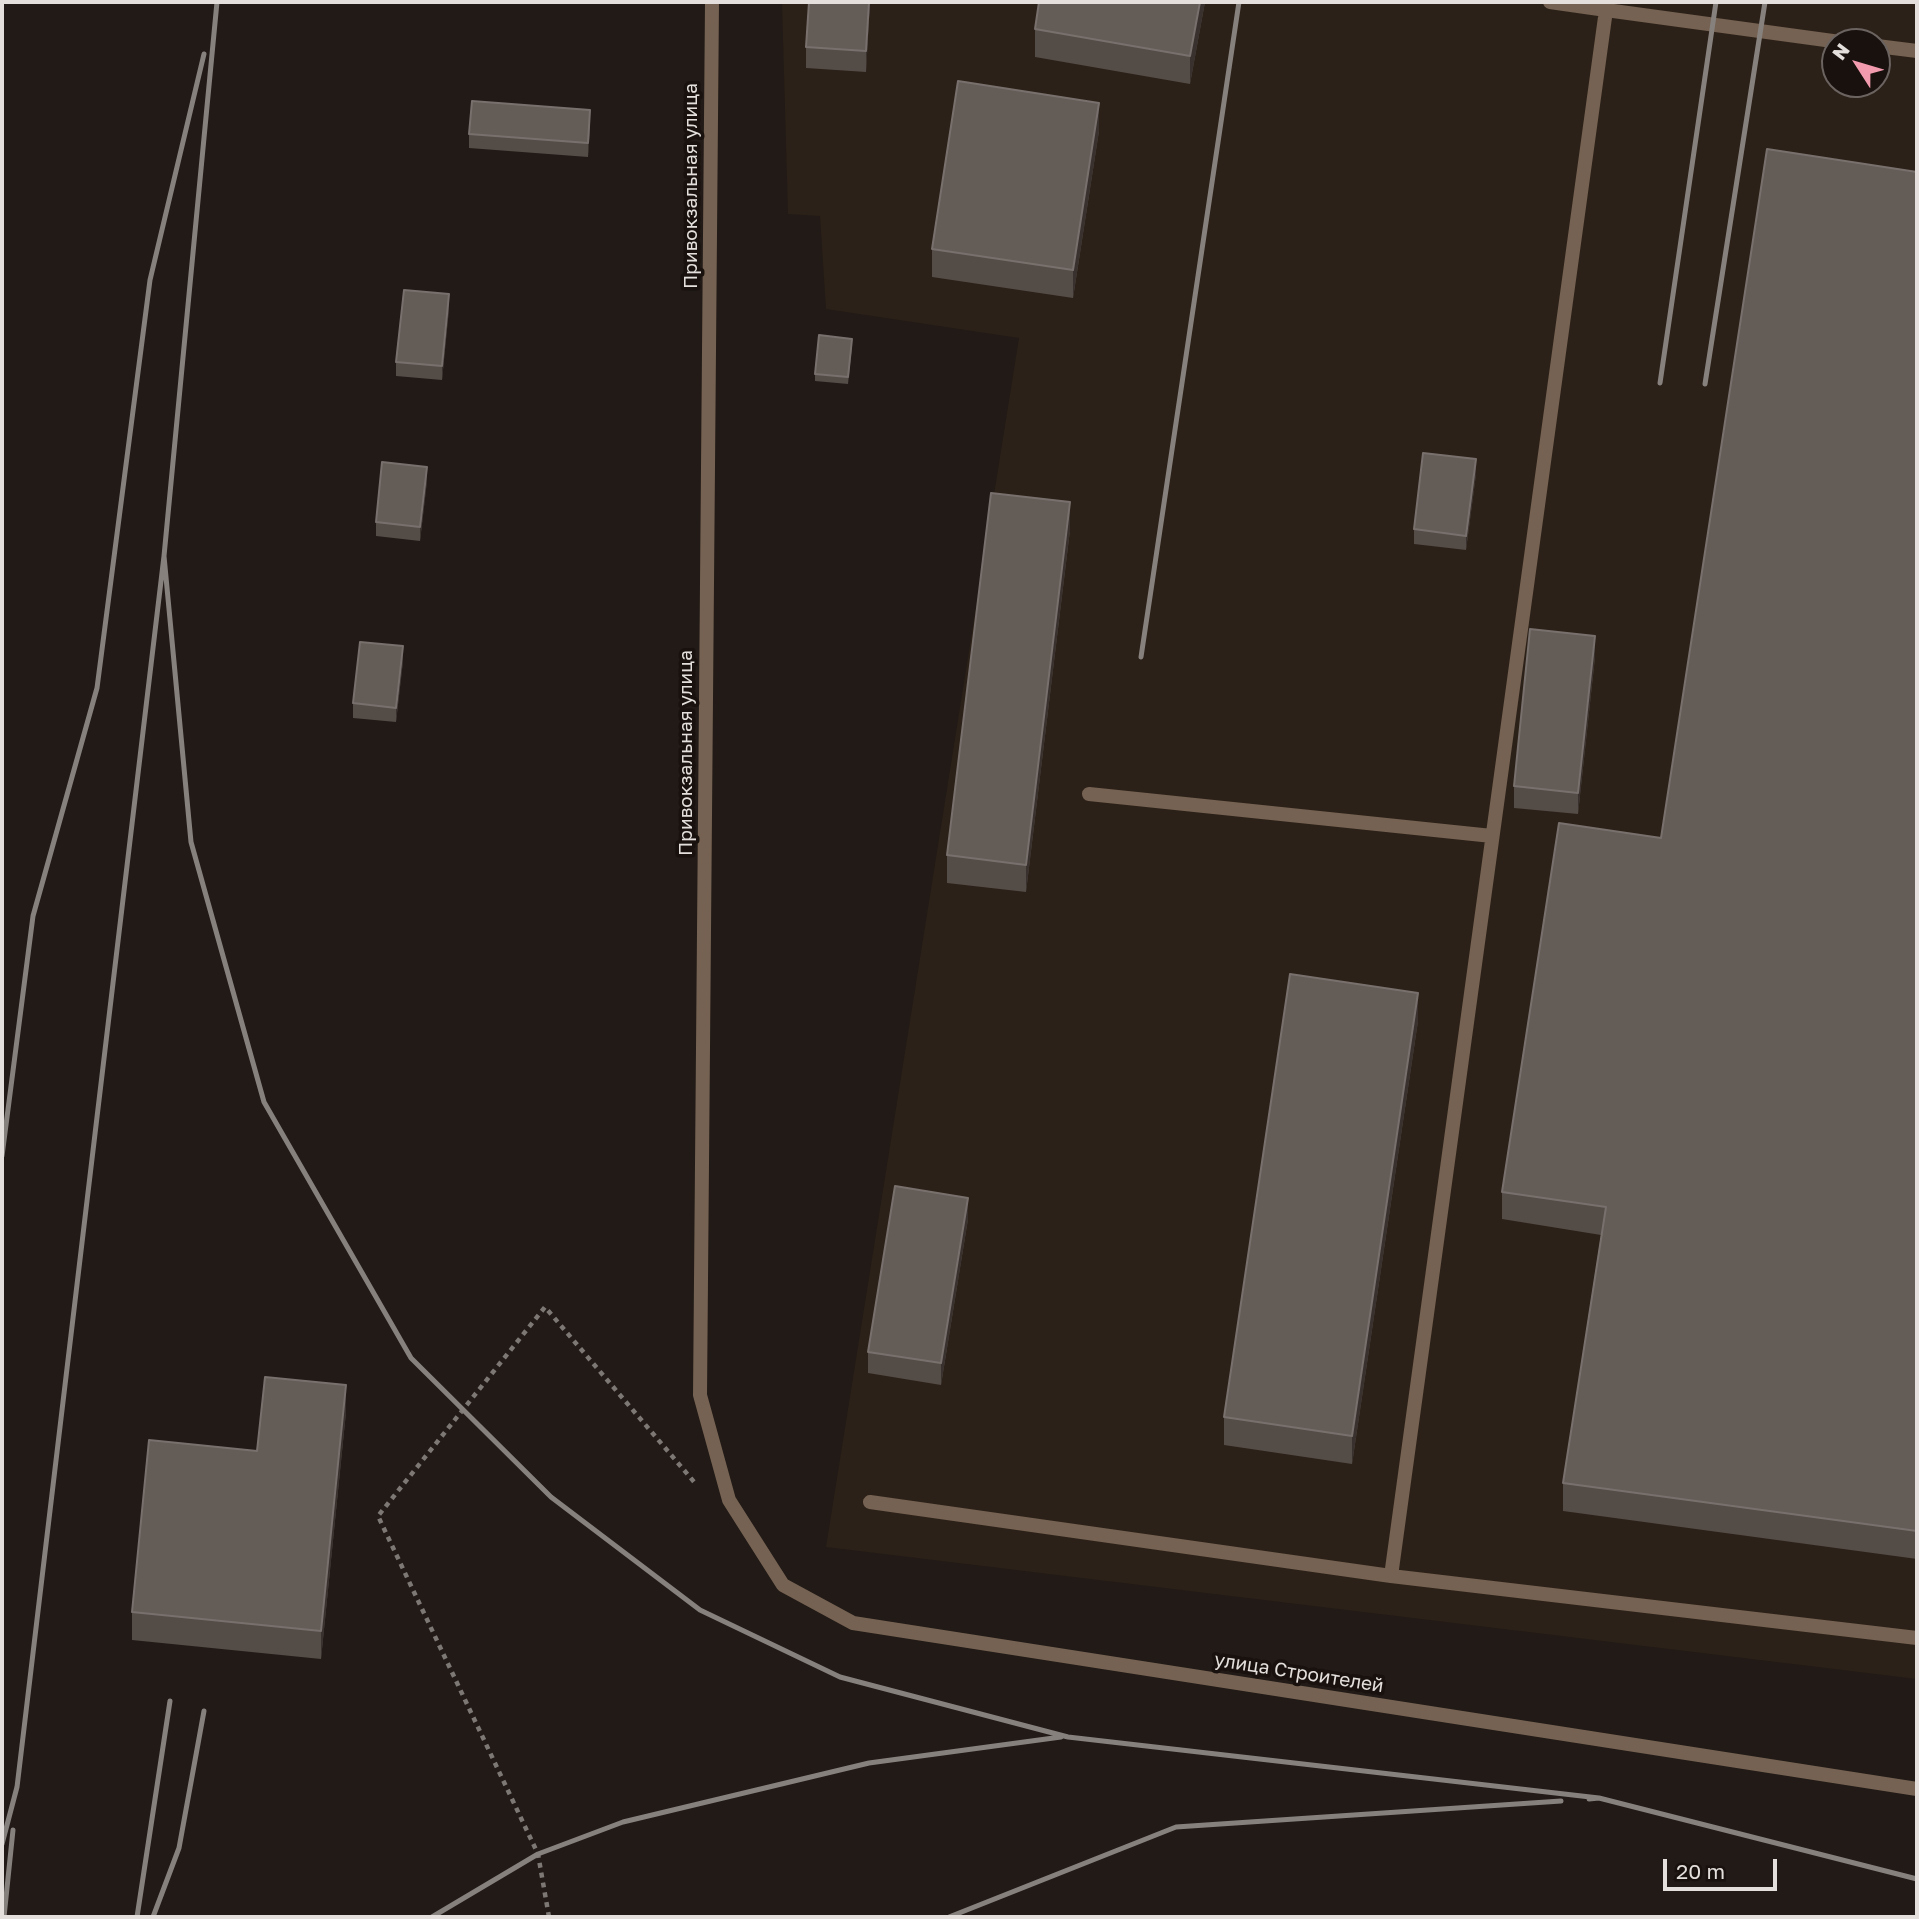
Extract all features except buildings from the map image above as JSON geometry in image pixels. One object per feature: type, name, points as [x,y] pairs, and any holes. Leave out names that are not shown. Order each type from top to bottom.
[{"type":"street","name":"Привокзальная улица","points":[[712,2],[700,1395],[729,1500]]},
{"type":"street","points":[[1550,2],[1821,39]]},
{"type":"street","points":[[1391,1576],[1606,10]]},
{"type":"street","points":[[1891,48],[1917,51]]},
{"type":"street","points":[[1089,794],[1492,836]]},
{"type":"street","name":"улица Строителей","points":[[729,1500],[783,1585],[853,1623],[1917,1789]]},
{"type":"street","points":[[870,1502],[1391,1576],[1917,1638]]},
{"type":"path","points":[[549,1917],[538,1854],[377,1516],[545,1307],[713,1504],[729,1500]]},
{"type":"shaded area","points":[[782,2],[1917,2],[1917,1679],[826,1547],[1019,338],[826,309],[820,216],[788,214]]},
{"type":"railway","points":[[2,1844],[17,1787],[164,556],[217,2]]},
{"type":"railway","points":[[1141,657],[1239,2]]},
{"type":"railway","points":[[1660,383],[1716,2]]},
{"type":"railway","points":[[1705,384],[1765,2]]},
{"type":"railway","points":[[2,1156],[33,916],[97,688],[150,280],[204,54]]},
{"type":"railway","points":[[164,556],[191,842],[264,1102],[411,1358],[551,1497],[700,1610],[840,1677],[1068,1737],[1599,1798]]},
{"type":"railway","points":[[137,1917],[170,1701]]},
{"type":"railway","points":[[153,1917],[179,1848],[204,1711]]},
{"type":"railway","points":[[432,1917],[538,1854],[623,1822],[869,1763],[1061,1737]]},
{"type":"railway","points":[[1589,1799],[1599,1798],[1917,1879]]},
{"type":"railway","points":[[949,1917],[1176,1827],[1561,1801]]},
{"type":"railway","points":[[4,1917],[13,1830]]}]
